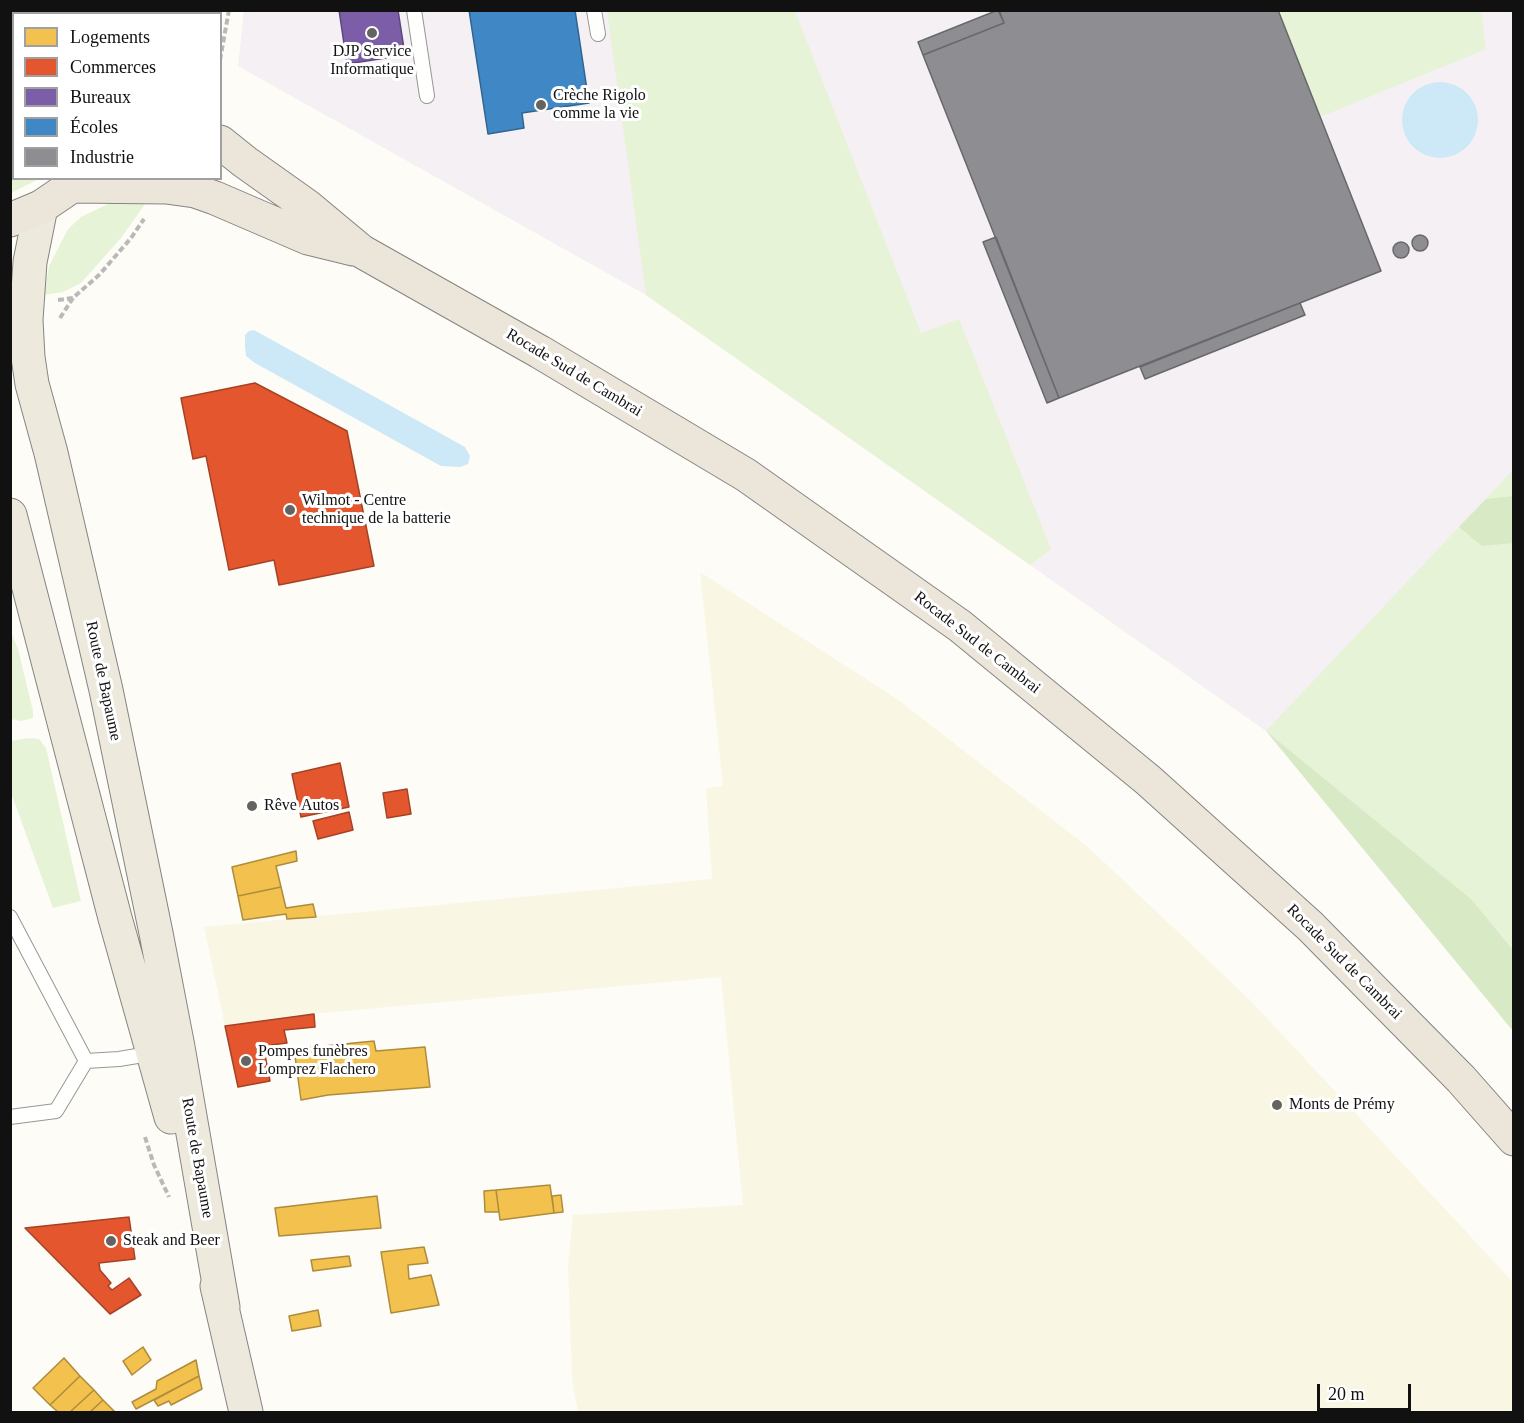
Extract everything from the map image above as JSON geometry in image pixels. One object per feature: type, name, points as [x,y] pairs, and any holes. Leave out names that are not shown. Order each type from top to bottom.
[{"type":"highway","name":"Rocade Sud de Cambrai","points":[[222,143],[307,206],[361,251],[540,352],[746,475],[960,626],[1148,780],[1310,926],[1461,1079],[1514,1138]]},
{"type":"highway","name":"Rocade Sud de Cambrai","points":[[76,182],[166,187],[195,191],[308,238],[361,251]]},
{"type":"highway","points":[[10,220],[41,207],[76,182]]},
{"type":"main road","name":"Route de Bapaume","points":[[41,207],[30,262],[26,304],[28,357],[32,384],[51,453],[106,690],[166,1050],[246,1413]]},
{"type":"main road","name":"Route de Bapaume","points":[[10,515],[115,918],[166,1050]]},
{"type":"main road","points":[[29,588],[73,672],[87,687],[106,690]]},
{"type":"lane","points":[[414,10],[427,96]]},
{"type":"lane","points":[[594,10],[598,34]]},
{"type":"lane","points":[[10,917],[86,1061]]},
{"type":"lane","points":[[86,1061],[119,1059],[166,1050]]},
{"type":"lane","points":[[10,1117],[56,1111],[86,1061]]},
{"type":"path","points":[[222,49],[229,10]]},
{"type":"path","points":[[26,304],[73,298],[100,274],[131,238],[166,187]]},
{"type":"shaded area","points":[[244,10],[1513,11],[1513,1031],[1266,731],[646,295],[238,66]]},
{"type":"shaded area","points":[[700,572],[897,699],[1088,847],[1249,999],[1513,1282],[1513,1412],[578,1412],[572,1379],[568,1267],[573,1215],[743,1205],[721,977],[288,1016],[225,1026],[204,927],[712,879],[706,788],[723,786]]},
{"type":"green space","points":[[121,10],[121,12],[12,12],[12,180],[37,180],[11,193],[11,11]]},
{"type":"green space","points":[[607,11],[795,11],[921,333],[959,319],[1051,549],[1030,565],[646,295]]},
{"type":"green space","points":[[1278,11],[1481,11],[1486,49],[1320,117]]},
{"type":"green space","points":[[148,200],[121,238],[81,283],[63,292],[44,295],[49,266],[68,229],[81,217],[108,204]]},
{"type":"green space","points":[[1513,470],[1513,950],[1471,899],[1266,731]]},
{"type":"green space","points":[[1513,496],[1513,543],[1482,546],[1459,527],[1486,499]]},
{"type":"green space","points":[[10,630],[18,649],[33,711],[33,718],[21,721],[11,719]]},
{"type":"green space","points":[[1266,731],[1471,899],[1513,950],[1513,1031]]},
{"type":"green space","points":[[39,739],[46,748],[81,901],[53,908],[11,793],[11,741]]},
{"type":"water","points":[[1440,82],[1455,85],[1467,93],[1475,105],[1478,120],[1475,135],[1467,147],[1455,155],[1440,158],[1425,155],[1413,147],[1405,135],[1402,120],[1405,105],[1413,93],[1425,85]]},
{"type":"water","points":[[254,330],[465,447],[470,456],[468,464],[460,467],[441,466],[255,363],[246,356],[245,347],[245,335]]},
{"type":"building: Logements","points":[[296,851],[297,861],[276,866],[281,887],[238,896],[232,867]]},
{"type":"building: Logements","points":[[281,887],[286,908],[313,904],[316,917],[287,919],[286,914],[243,920],[238,896]]},
{"type":"building: Logements","points":[[374,1041],[376,1051],[425,1047],[430,1087],[328,1095],[301,1100],[294,1049]]},
{"type":"building: Logements","points":[[550,1185],[554,1213],[500,1220],[496,1190]]},
{"type":"building: Logements","points":[[496,1190],[499,1212],[485,1212],[484,1191]]},
{"type":"building: Logements","points":[[561,1195],[563,1212],[554,1213],[552,1196]]},
{"type":"building: Logements","points":[[377,1196],[381,1228],[279,1236],[275,1208]]},
{"type":"building: Logements","points":[[424,1247],[428,1263],[408,1265],[409,1279],[431,1275],[439,1305],[391,1313],[381,1252]]},
{"type":"building: Logements","points":[[349,1256],[351,1266],[313,1271],[311,1260]]},
{"type":"building: Logements","points":[[318,1310],[321,1326],[292,1331],[289,1316]]},
{"type":"building: Logements","points":[[143,1347],[151,1360],[132,1375],[123,1361]]},
{"type":"building: Logements","points":[[64,1358],[80,1376],[50,1405],[33,1388]]},
{"type":"building: Logements","points":[[196,1360],[199,1376],[136,1409],[132,1402],[156,1389],[157,1381]]},
{"type":"building: Logements","points":[[80,1376],[94,1390],[70,1412],[58,1412],[50,1405]]},
{"type":"building: Logements","points":[[199,1376],[202,1389],[171,1405],[169,1401],[158,1406],[154,1400]]},
{"type":"building: Logements","points":[[94,1390],[103,1400],[90,1412],[70,1412]]},
{"type":"building: Logements","points":[[103,1400],[115,1412],[90,1412]]},
{"type":"building: Commerces","name":"Wilmot - Centre technique de la batterie","points":[[255,383],[347,431],[374,566],[279,585],[274,560],[229,570],[206,456],[193,459],[181,398]]},
{"type":"building: Commerces","points":[[340,763],[349,807],[301,817],[292,774]]},
{"type":"building: Commerces","points":[[407,789],[411,814],[387,818],[383,793]]},
{"type":"building: Commerces","points":[[349,812],[353,830],[318,839],[313,821]]},
{"type":"building: Commerces","points":[[314,1014],[315,1027],[284,1030],[287,1043],[271,1045],[273,1053],[265,1055],[270,1081],[238,1087],[225,1026]]},
{"type":"building: Commerces","points":[[129,1217],[135,1259],[99,1263],[100,1270],[111,1283],[108,1286],[112,1290],[129,1278],[141,1295],[110,1314],[25,1228]]},
{"type":"building: Bureaux","name":"DJP Service Informatique","points":[[339,10],[398,10],[405,55],[347,64]]},
{"type":"building: Écoles","points":[[469,10],[575,10],[589,103],[522,113],[524,128],[488,134]]},
{"type":"building: Industrie","points":[[998,10],[1004,23],[923,55],[918,42]]},
{"type":"building: Industrie","points":[[999,10],[1278,10],[1381,271],[1059,398],[923,55],[1004,23]]},
{"type":"building: Industrie","points":[[1420,235],[1428,243],[1420,251],[1412,243]]},
{"type":"building: Industrie","points":[[996,237],[1059,398],[1047,403],[983,242]]},
{"type":"building: Industrie","points":[[1401,242],[1409,250],[1401,258],[1393,250]]},
{"type":"building: Industrie","points":[[1300,303],[1305,315],[1145,379],[1140,367]]},
{"type":"place","name":"DJP Service Informatique","points":[[372,33]]},
{"type":"place","name":"Crèche Rigolo comme la vie","points":[[541,105]]},
{"type":"place","name":"Wilmot - Centre technique de la batterie","points":[[290,510]]},
{"type":"place","name":"Rêve Autos","points":[[252,806]]},
{"type":"place","name":"Pompes funèbres Lomprez Flachero","points":[[246,1061]]},
{"type":"place","name":"Monts de Prémy","points":[[1277,1105]]},
{"type":"place","name":"Steak and Beer","points":[[111,1241]]}]
